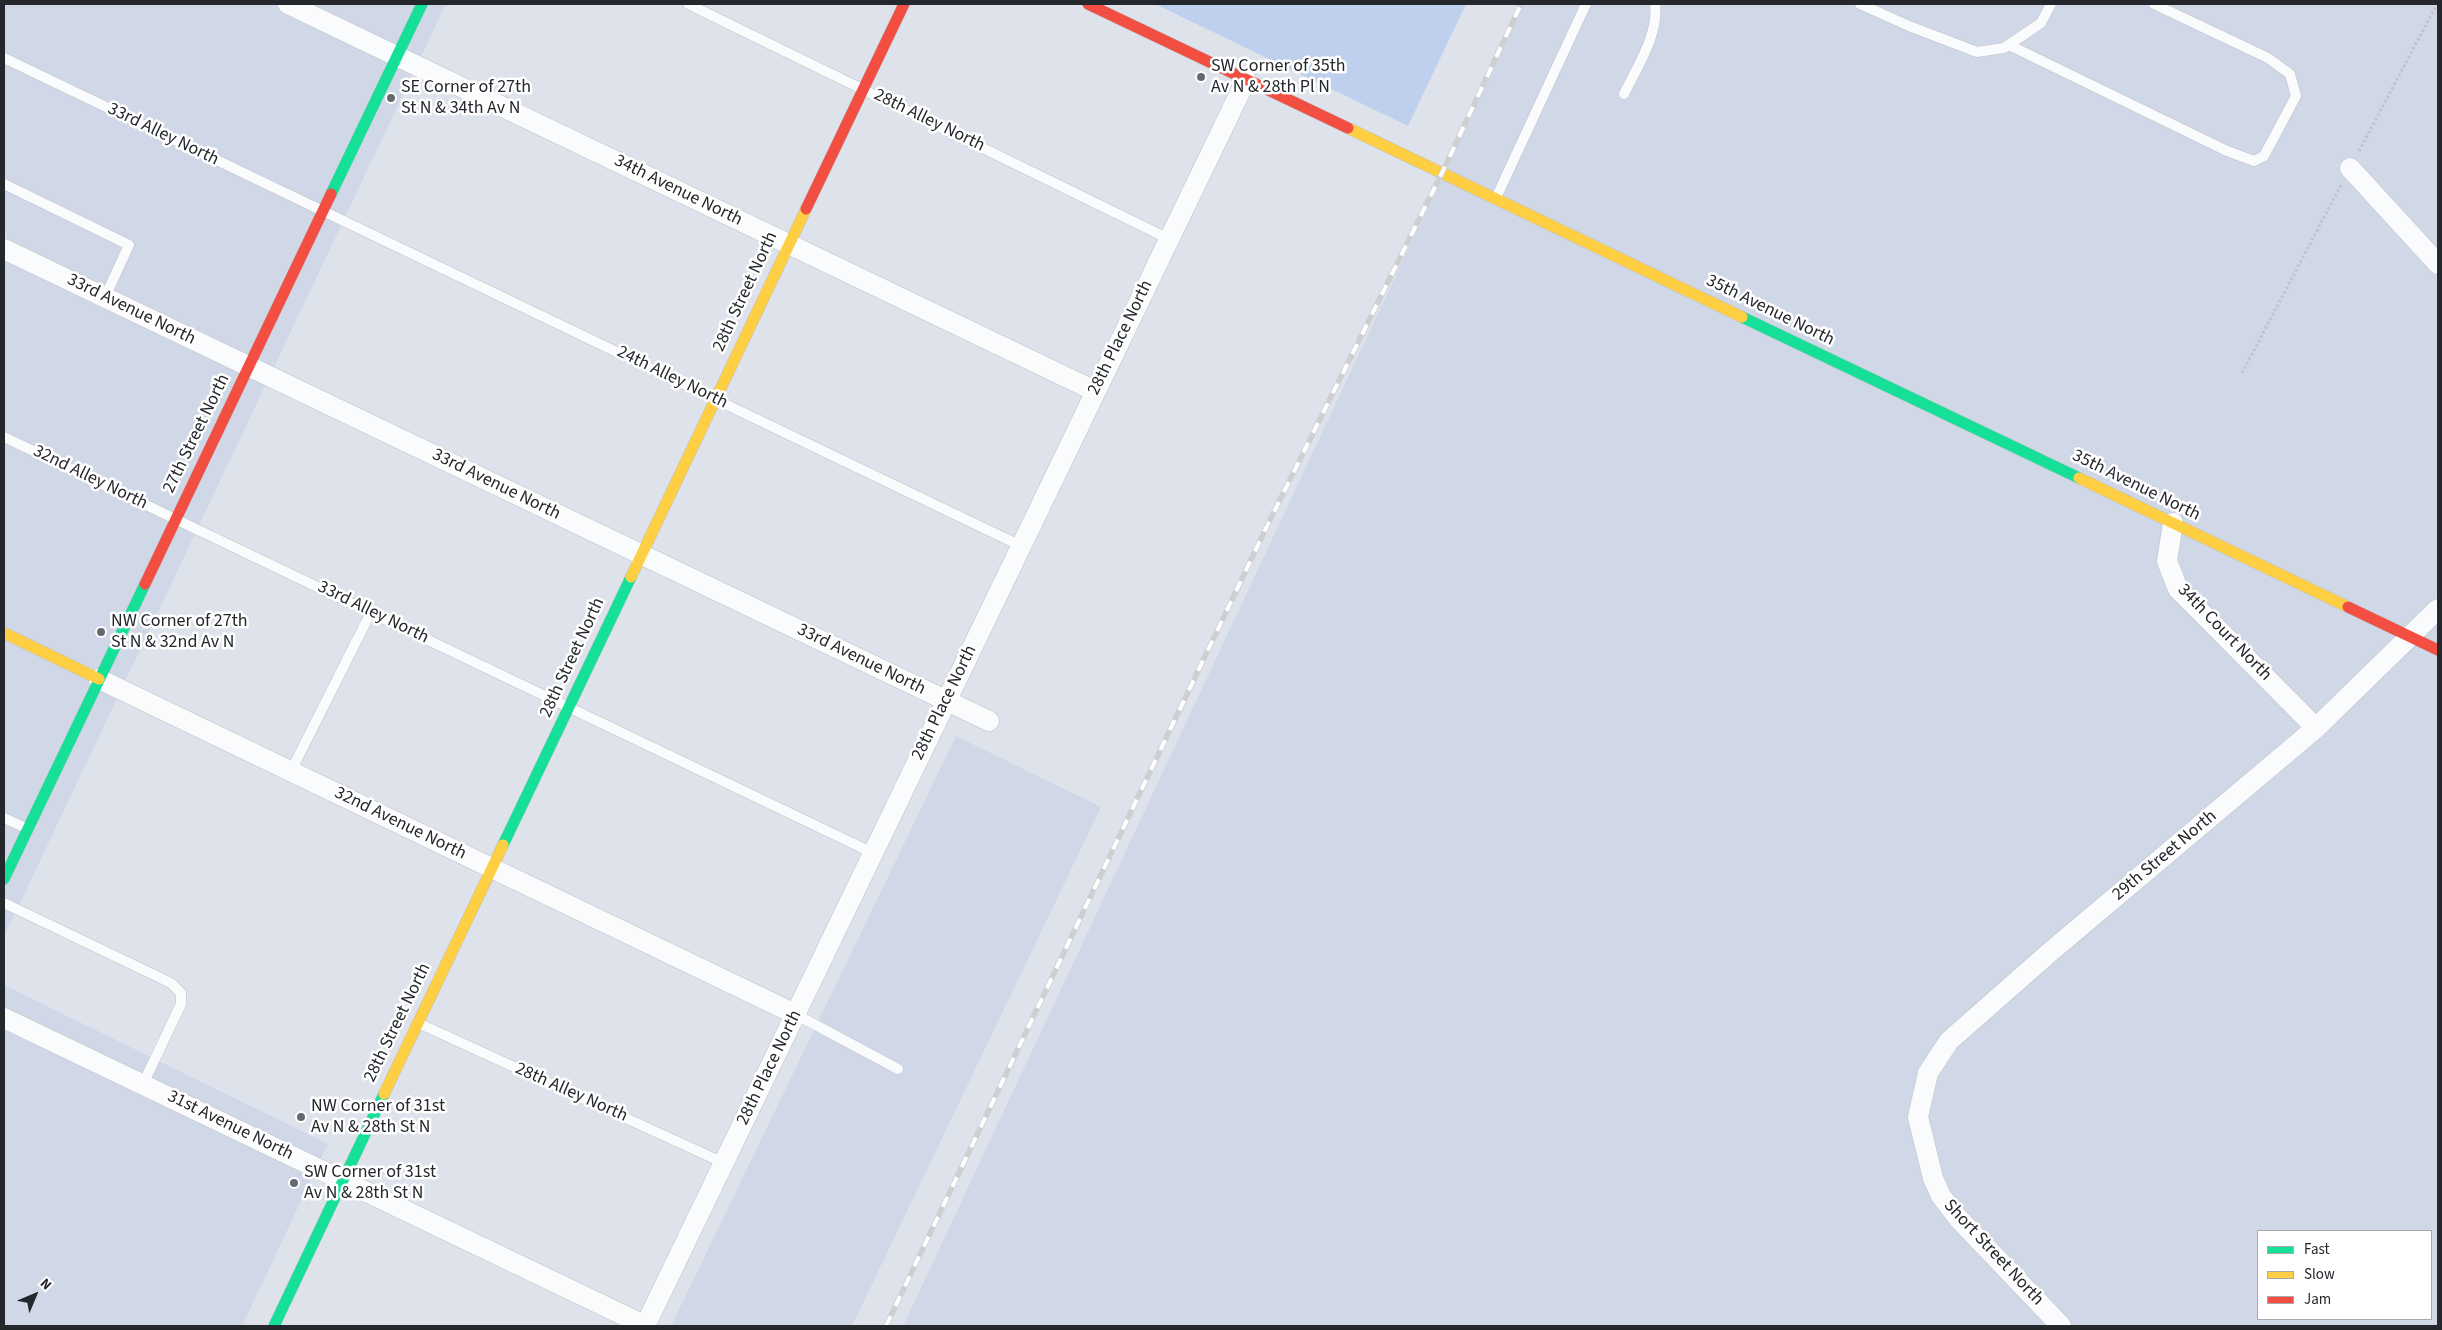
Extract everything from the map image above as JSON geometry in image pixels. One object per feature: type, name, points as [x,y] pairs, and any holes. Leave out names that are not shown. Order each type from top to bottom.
[{"type":"street","name":"34th Avenue North","points":[[288,4],[1096,391]]},
{"type":"street","name":"27th Street North","points":[[4,879],[422,4]]},
{"type":"street","name":"28th Street North","points":[[274,1326],[904,4]]},
{"type":"street","name":"35th Avenue North","points":[[1088,4],[2438,650]]},
{"type":"street","name":"28th Place North","points":[[646,1326],[1246,80]]},
{"type":"street","points":[[2350,168],[2438,264]]},
{"type":"street","name":"33rd Avenue North","points":[[4,248],[989,721]]},
{"type":"street","name":"34th Court North","points":[[2174,523],[2167,561],[2178,589],[2316,728]]},
{"type":"street","name":"29th Street North","points":[[1918,1117],[1928,1073],[1949,1041],[2049,953],[2316,728],[2438,609]]},
{"type":"street","name":"32nd Avenue North","points":[[4,633],[795,1014]]},
{"type":"street","name":"31st Avenue North","points":[[4,1018],[646,1326]]},
{"type":"street","name":"Short Street North","points":[[1918,1117],[1933,1178],[1941,1196],[1958,1218],[2062,1326]]},
{"type":"lane","name":"28th Alley North","points":[[688,4],[1169,238]]},
{"type":"lane","points":[[1496,199],[1586,4]]},
{"type":"lane","points":[[1624,94],[1648,42],[1656,15],[1655,4]]},
{"type":"lane","points":[[1860,4],[1909,26],[1977,52],[2004,48],[2009,45],[2041,23],[2051,4]]},
{"type":"lane","points":[[2009,45],[2227,151],[2254,161],[2264,156],[2296,96],[2290,74],[2268,58],[2154,4]]},
{"type":"lane","name":"33rd Alley North","points":[[4,58],[323,211]]},
{"type":"lane","points":[[4,184],[129,245],[105,297]]},
{"type":"lane","name":"24th Alley North","points":[[323,211],[1021,546]]},
{"type":"lane","name":"32nd Alley North","points":[[4,437],[176,519]]},
{"type":"lane","name":"33rd Alley North","points":[[176,519],[570,707]]},
{"type":"lane","points":[[291,771],[370,612]]},
{"type":"lane","points":[[570,707],[873,852]]},
{"type":"lane","points":[[4,818],[28,830]]},
{"type":"lane","points":[[4,903],[171,983],[181,993],[181,1004],[143,1084]]},
{"type":"lane","points":[[795,1014],[898,1069]]},
{"type":"lane","name":"28th Alley North","points":[[418,1023],[724,1163]]},
{"type":"shaded area","points":[[4,4],[446,4],[4,937]]},
{"type":"shaded area","points":[[1155,4],[1466,4],[1408,126]]},
{"type":"shaded area","points":[[1523,4],[2438,4],[2438,1326],[903,1326]]},
{"type":"shaded area","points":[[956,736],[1101,807],[852,1326],[671,1326]]},
{"type":"shaded area","points":[[4,985],[328,1144],[242,1326],[4,1326]]},
{"type":"railway","points":[[886,1326],[1268,524],[1442,173],[1521,4]]},
{"type":"traffic: fast","points":[[331,194],[422,4]]},
{"type":"traffic: fast","points":[[1742,317],[2079,478]]},
{"type":"traffic: fast","points":[[503,845],[631,577]]},
{"type":"traffic: fast","points":[[4,879],[145,584]]},
{"type":"traffic: fast","points":[[274,1326],[384,1094]]},
{"type":"traffic: slow","points":[[1348,128],[1742,317]]},
{"type":"traffic: slow","points":[[631,577],[806,209]]},
{"type":"traffic: slow","points":[[2079,478],[2348,607]]},
{"type":"traffic: slow","points":[[4,633],[99,679]]},
{"type":"traffic: slow","points":[[384,1094],[503,845]]},
{"type":"traffic: jam","points":[[806,209],[904,4]]},
{"type":"traffic: jam","points":[[1088,4],[1348,128]]},
{"type":"traffic: jam","points":[[145,584],[331,194]]},
{"type":"traffic: jam","points":[[2348,607],[2438,650]]},
{"type":"place","name":"SW Corner of 35th Av N & 28th Pl N","points":[[1201,77]]},
{"type":"place","name":"SE Corner of 27th St N & 34th Av N","points":[[391,98]]},
{"type":"place","name":"NW Corner of 27th St N & 32nd Av N","points":[[101,632]]},
{"type":"place","name":"NW Corner of 31st Av N & 28th St N","points":[[301,1117]]},
{"type":"place","name":"SW Corner of 31st Av N & 28th St N","points":[[294,1183]]}]
